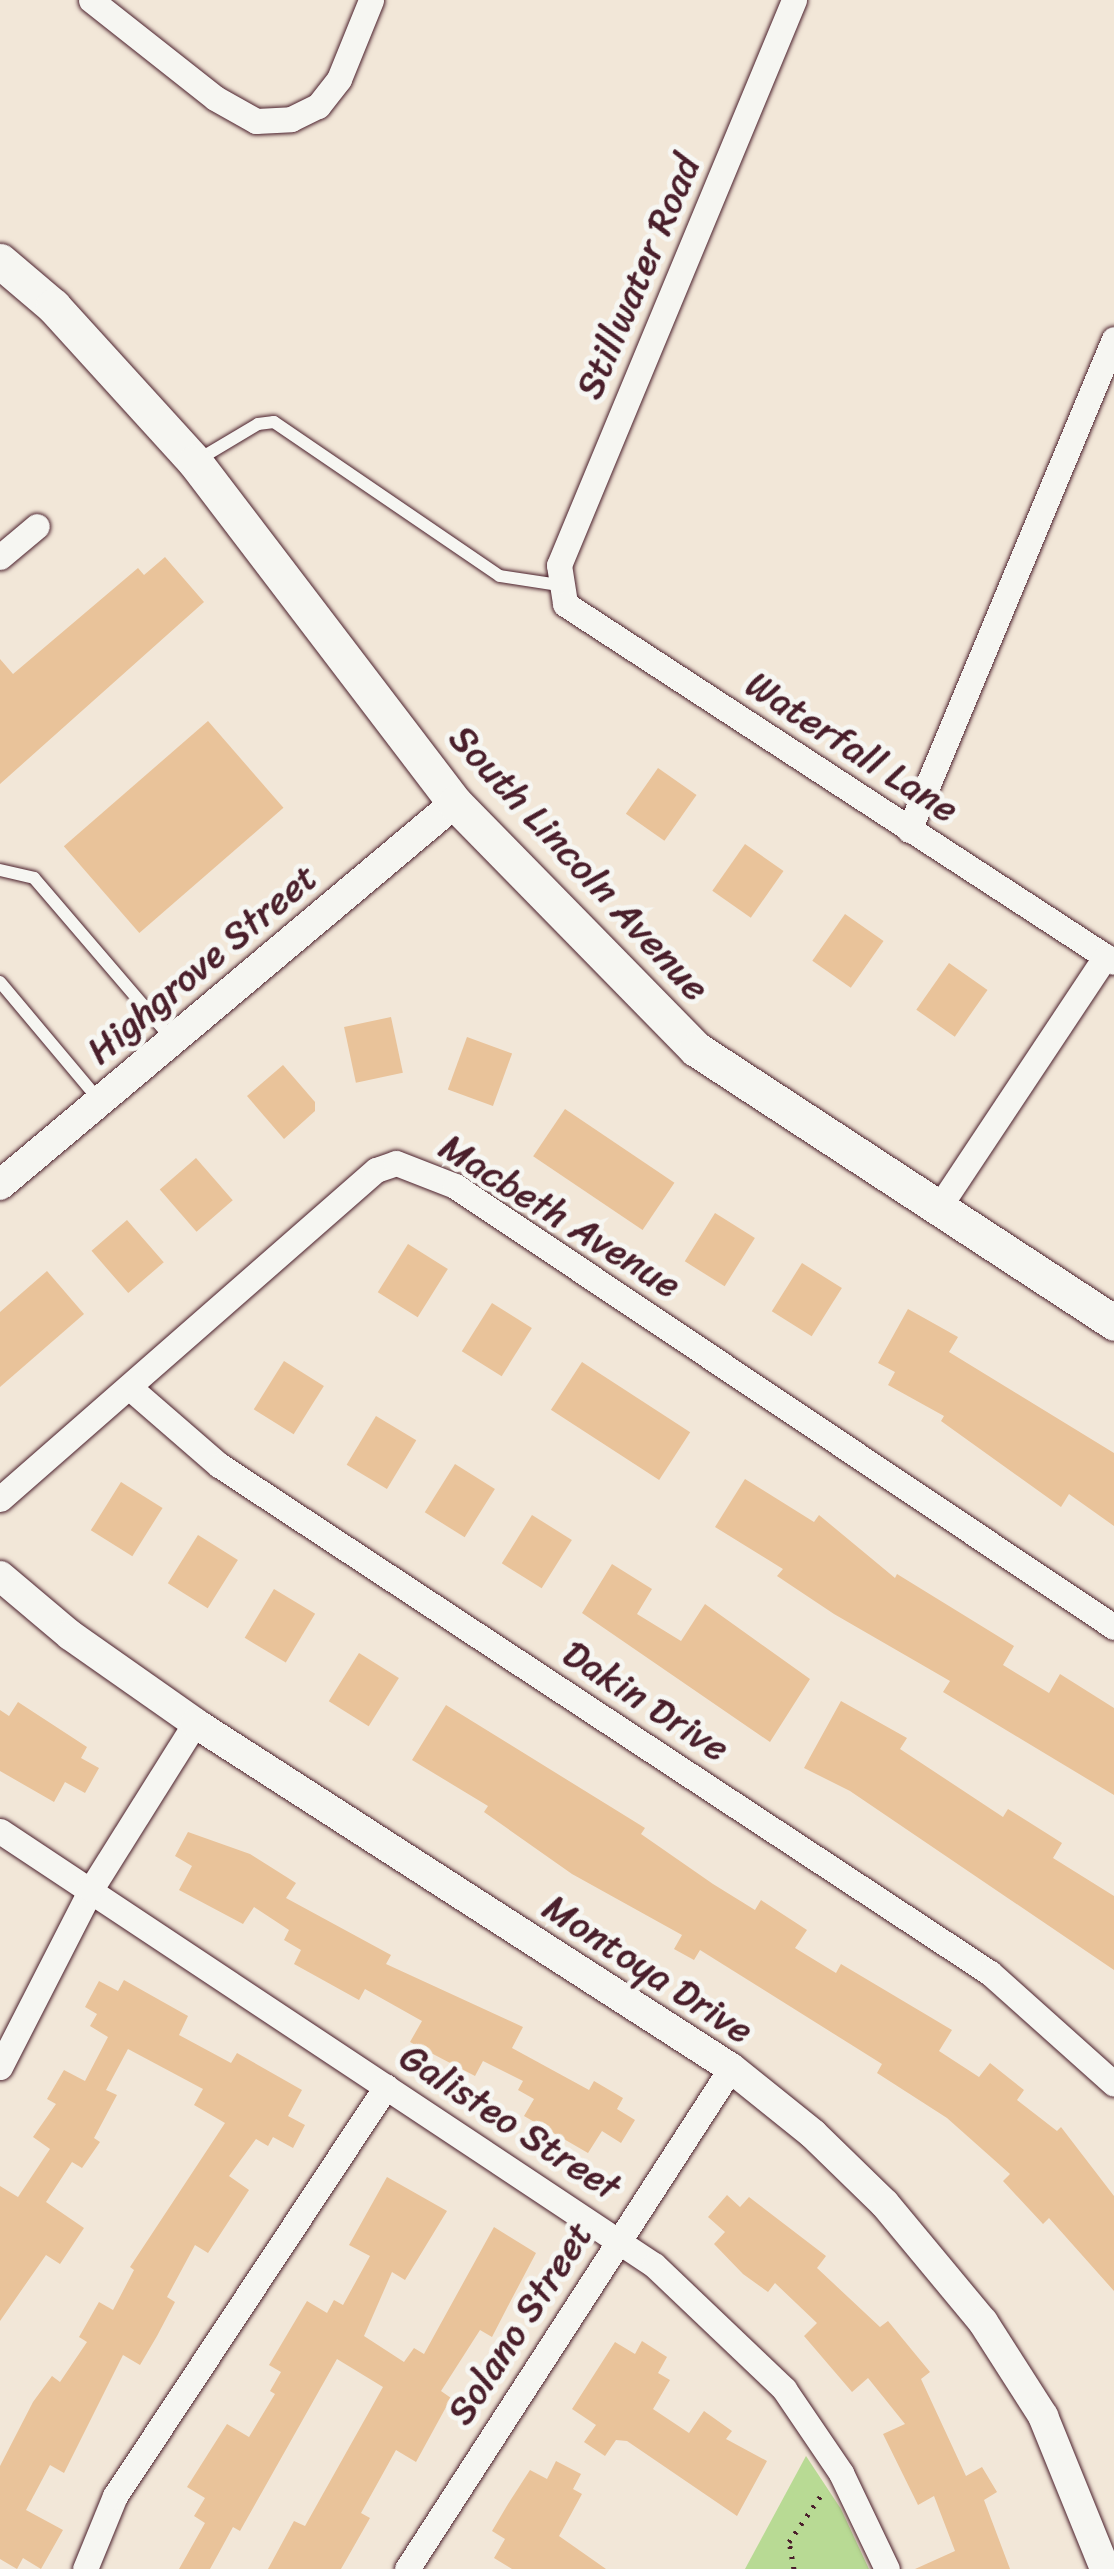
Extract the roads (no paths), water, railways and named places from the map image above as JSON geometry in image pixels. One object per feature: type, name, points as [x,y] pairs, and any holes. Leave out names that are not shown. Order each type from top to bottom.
[{"type":"main road","name":"South Lincoln Avenue","points":[[5,275],[53,306],[195,462],[455,804],[696,1050],[1114,1324]]},
{"type":"street","points":[[91,0],[215,98],[256,120],[291,120],[318,106],[339,79],[371,0]]},
{"type":"street","name":"Stillwater Road","points":[[560,585],[558,565],[794,0]]},
{"type":"street","points":[[909,830],[1114,338]]},
{"type":"street","points":[[0,557],[37,526]]},
{"type":"street","name":"Waterfall Lane","points":[[560,585],[565,604],[1110,959]]},
{"type":"street","name":"Highgrove Street","points":[[0,1185],[455,804]]},
{"type":"street","points":[[939,1208],[1110,959]]},
{"type":"street","name":"Macbeth Avenue","points":[[0,1499],[376,1170],[414,1165],[455,1186],[1114,1627]]},
{"type":"street","name":"Dakin Drive","points":[[130,1388],[220,1465],[990,1973],[1114,2084]]},
{"type":"street","name":"Montoya Drive","points":[[0,1576],[70,1636],[196,1723],[731,2068],[884,2204],[983,2322],[1043,2416],[1105,2569]]},
{"type":"street","points":[[0,2067],[90,1889],[196,1723]]},
{"type":"street","name":"Galisteo Street","points":[[0,1831],[620,2237],[784,2389],[841,2472],[886,2569]]},
{"type":"street","name":"Solano Street","points":[[407,2569],[731,2068]]},
{"type":"street","points":[[84,2569],[116,2496],[386,2086]]},
{"type":"lane","points":[[195,462],[258,424],[274,422],[500,576],[560,585]]},
{"type":"lane","points":[[0,870],[34,878],[173,1040]]},
{"type":"lane","points":[[0,982],[100,1101]]}]
